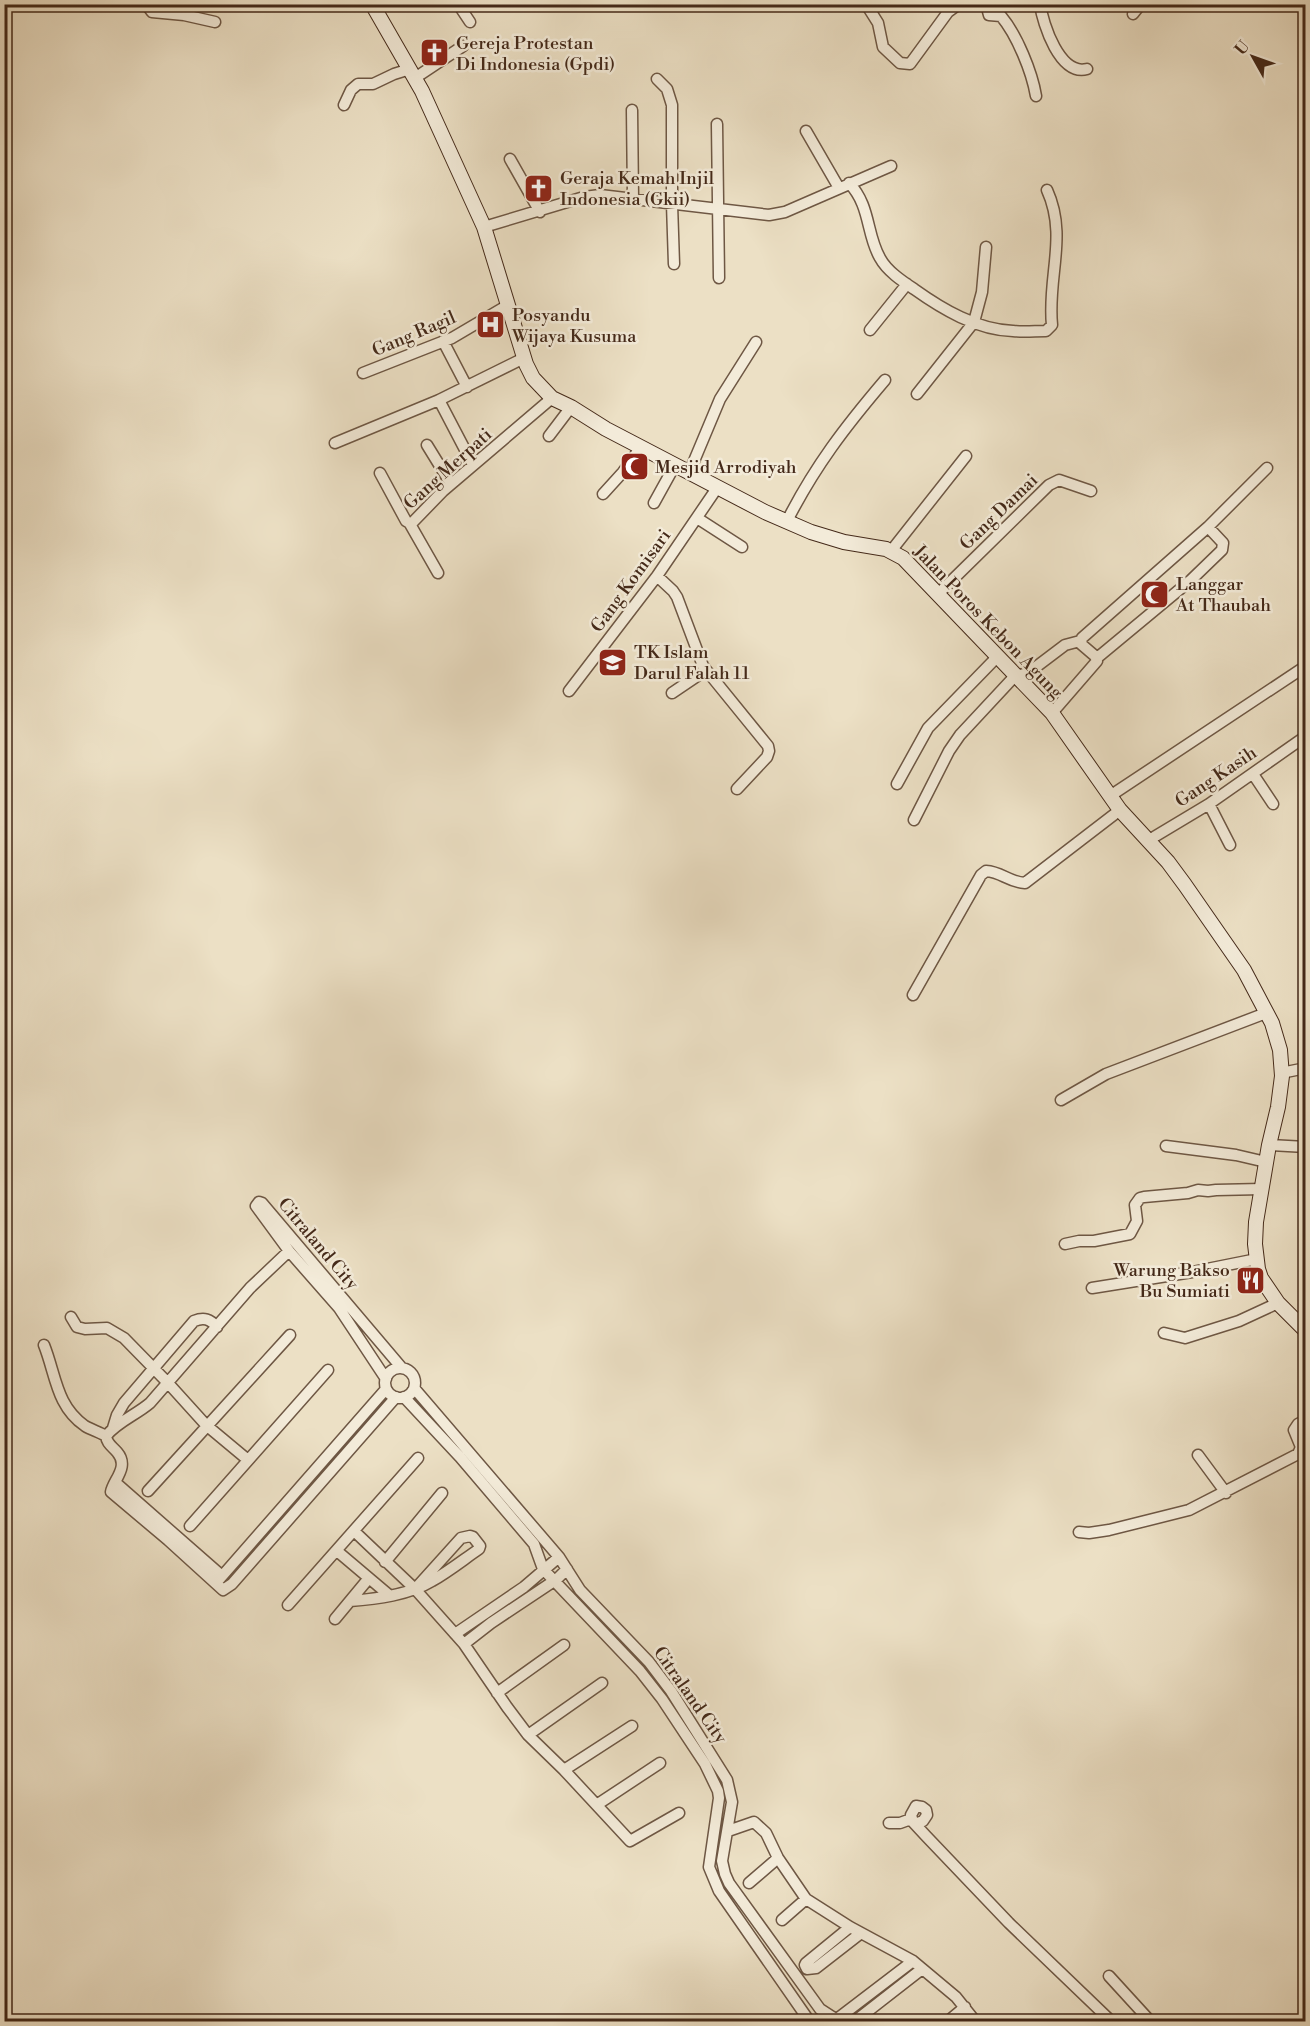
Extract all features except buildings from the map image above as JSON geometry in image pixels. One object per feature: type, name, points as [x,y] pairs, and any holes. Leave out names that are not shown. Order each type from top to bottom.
[{"type":"main road","name":"Jalan Poros Kebon Agung","points":[[372,4],[412,74],[484,227],[532,378],[552,398],[717,488],[811,532],[844,542],[891,551],[903,558],[1052,713],[1120,810],[1149,840],[1185,885],[1244,970],[1266,1012],[1280,1050],[1281,1074],[1278,1107],[1256,1222],[1257,1259],[1261,1278],[1278,1303],[1305,1331]]},
{"type":"street","points":[[149,4],[148,8],[152,12],[184,15],[215,22]]},
{"type":"street","points":[[458,4],[470,22]]},
{"type":"street","points":[[866,4],[878,23],[883,47],[900,63],[910,64],[948,12],[959,4]]},
{"type":"street","points":[[986,4],[989,15],[1004,18],[1029,72],[1036,96]]},
{"type":"street","points":[[1040,4],[1047,33],[1059,54],[1074,69],[1079,71],[1087,69]]},
{"type":"street","points":[[1133,14],[1141,4]]},
{"type":"street","points":[[344,105],[351,90],[358,84],[372,84],[394,74],[412,74],[463,46]]},
{"type":"street","points":[[657,80],[666,89],[672,105],[674,264]]},
{"type":"street","points":[[632,110],[633,199]]},
{"type":"street","points":[[717,124],[719,278]]},
{"type":"street","points":[[806,131],[844,185],[861,199],[880,260],[907,284],[955,315],[1011,332],[1046,331],[1052,325],[1052,292],[1058,237],[1054,205],[1047,190]]},
{"type":"street","points":[[510,159],[540,212]]},
{"type":"street","points":[[484,227],[591,195],[762,214],[785,212],[891,166]]},
{"type":"street","points":[[917,394],[974,322],[982,292],[986,248]]},
{"type":"street","points":[[870,330],[907,284]]},
{"type":"street","name":"Gang Ragil","points":[[363,373],[443,342],[508,305]]},
{"type":"street","points":[[443,342],[467,387]]},
{"type":"street","points":[[689,473],[720,399],[756,342]]},
{"type":"street","points":[[335,443],[439,400],[524,358]]},
{"type":"street","points":[[787,521],[820,463],[846,426],[885,380]]},
{"type":"street","name":"Gang Merpati","points":[[381,473],[410,524],[413,523],[451,484],[552,398]]},
{"type":"street","points":[[439,400],[473,465]]},
{"type":"street","points":[[549,436],[572,408]]},
{"type":"street","points":[[427,445],[451,484]]},
{"type":"street","points":[[603,494],[641,447]]},
{"type":"street","points":[[891,551],[966,456]]},
{"type":"street","points":[[654,503],[675,465]]},
{"type":"street","points":[[914,820],[955,741],[1015,676],[1028,673],[1065,645],[1080,641],[1208,527],[1268,468]]},
{"type":"street","name":"Gang Damai","points":[[938,594],[1049,485],[1059,480],[1091,491]]},
{"type":"street","name":"Gang Komisari","points":[[569,691],[657,576],[717,488]]},
{"type":"street","points":[[697,519],[742,547]]},
{"type":"street","points":[[410,524],[438,573]]},
{"type":"street","points":[[1052,713],[1096,663],[1097,658],[1191,580],[1222,550],[1223,543],[1208,527]]},
{"type":"street","points":[[657,576],[677,597],[706,670],[768,746],[767,757],[737,789]]},
{"type":"street","points":[[1080,641],[1097,658]]},
{"type":"street","points":[[897,784],[928,728],[997,657]]},
{"type":"street","points":[[1110,796],[1305,666]]},
{"type":"street","points":[[672,693],[706,670]]},
{"type":"street","name":"Gang Kasih","points":[[1149,840],[1209,804],[1304,740]]},
{"type":"street","points":[[1253,774],[1273,804]]},
{"type":"street","points":[[1209,804],[1230,845]]},
{"type":"street","points":[[913,996],[981,875],[986,871],[994,871],[1013,882],[1024,883],[1120,810]]},
{"type":"street","points":[[1061,1100],[1106,1074],[1266,1012]]},
{"type":"street","points":[[1281,1074],[1305,1068]]},
{"type":"street","points":[[1269,1145],[1305,1147]]},
{"type":"street","points":[[1167,1146],[1236,1155],[1266,1162]]},
{"type":"street","points":[[1065,1244],[1130,1234],[1137,1221],[1135,1205],[1140,1198],[1198,1190],[1262,1189]]},
{"type":"street","name":"Citraland City","points":[[386,1384],[339,1308],[289,1251],[256,1206],[259,1202],[401,1367]]},
{"type":"street","points":[[44,1345],[55,1384],[65,1406],[87,1427],[109,1432],[139,1412],[168,1383],[250,1288],[289,1251]]},
{"type":"street","points":[[1092,1288],[1257,1259]]},
{"type":"street","points":[[1164,1333],[1185,1338],[1239,1321],[1278,1303]]},
{"type":"street","points":[[71,1317],[77,1327],[107,1328],[124,1338],[206,1425],[248,1460]]},
{"type":"street","points":[[217,1327],[211,1321],[202,1318],[194,1321],[124,1403],[109,1432],[107,1442],[119,1454],[121,1465],[111,1492],[219,1580],[223,1590],[232,1584],[400,1397],[414,1389],[415,1378],[412,1373],[401,1367],[393,1369],[386,1384],[227,1574],[219,1580]]},
{"type":"street","points":[[148,1491],[290,1335]]},
{"type":"street","points":[[190,1527],[328,1370]]},
{"type":"street","points":[[386,1384],[400,1397]]},
{"type":"street","name":"Citraland City","points":[[414,1389],[559,1557],[580,1590],[649,1662],[671,1691],[710,1761],[718,1791],[716,1829],[710,1858],[711,1873],[719,1891],[810,2022]]},
{"type":"street","name":"Citraland City","points":[[400,1397],[460,1456],[534,1544],[543,1569],[640,1671],[727,1780],[732,1802],[722,1861],[725,1874],[729,1883],[820,2009],[831,2020]]},
{"type":"street","points":[[1079,1532],[1109,1530],[1189,1510],[1226,1493],[1298,1454],[1301,1447],[1294,1430],[1305,1420]]},
{"type":"street","points":[[1198,1455],[1226,1493]]},
{"type":"street","points":[[288,1605],[418,1458]]},
{"type":"street","points":[[386,1562],[442,1493]]},
{"type":"street","points":[[354,1531],[415,1589],[464,1644],[528,1735],[598,1804],[630,1841],[679,1813]]},
{"type":"street","points":[[350,1601],[415,1589],[431,1582],[479,1550],[480,1546],[477,1541],[470,1536],[461,1538],[415,1589]]},
{"type":"street","points":[[337,1551],[389,1595]]},
{"type":"street","points":[[455,1634],[524,1587],[559,1557]]},
{"type":"street","points":[[464,1644],[556,1583],[567,1569]]},
{"type":"street","points":[[335,1619],[369,1578]]},
{"type":"street","points":[[497,1694],[564,1645]]},
{"type":"street","points":[[528,1735],[602,1683]]},
{"type":"street","points":[[564,1770],[632,1726]]},
{"type":"street","points":[[598,1804],[660,1763]]},
{"type":"street","points":[[888,1823],[913,1821],[1009,1923],[1112,2022]]},
{"type":"street","points":[[728,1831],[754,1822],[766,1833],[778,1858],[806,1899],[850,1927],[913,1961],[949,1990],[976,2022]]},
{"type":"street","points":[[749,1884],[778,1858]]},
{"type":"street","points":[[782,1920],[806,1899]]},
{"type":"street","points":[[850,1927],[806,1963],[807,1969],[816,1968],[861,1933]]},
{"type":"street","points":[[831,2020],[913,1961]]},
{"type":"street","points":[[854,2022],[922,1969]]},
{"type":"street","points":[[1109,1976],[1150,2022]]},
{"type":"street","points":[[947,2022],[965,2007]]},
{"type":"place","name":"Gereja Protestan Di Indonesia (Gpdi)","points":[[435,53]]},
{"type":"place","name":"Geraja Kemah Injil Indonesia (Gkii)","points":[[539,188]]},
{"type":"place","name":"Posyandu Wijaya Kusuma","points":[[491,325]]},
{"type":"place","name":"Mesjid Arrodiyah","points":[[634,467]]},
{"type":"place","name":"Langgar At Thaubah","points":[[1155,594]]},
{"type":"place","name":"TK Islam Darul Falah 11","points":[[613,662]]},
{"type":"place","name":"Warung Bakso Bu Sumiati","points":[[1251,1280]]}]
